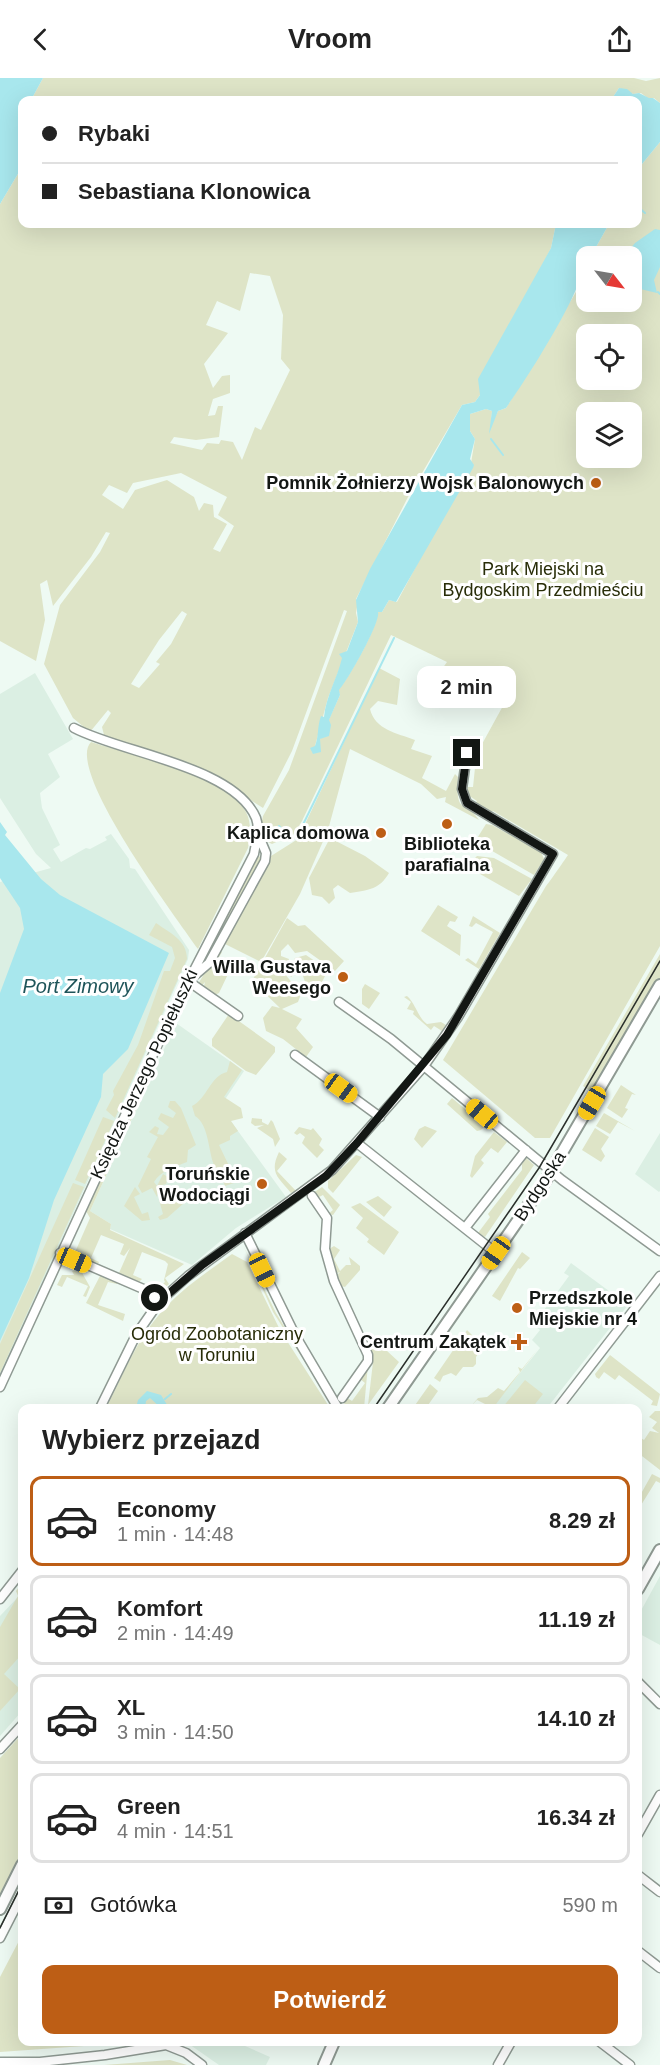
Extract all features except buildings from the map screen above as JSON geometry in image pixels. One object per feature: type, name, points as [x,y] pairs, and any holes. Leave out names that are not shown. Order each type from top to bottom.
[{"type":"street","name":"Księdza Jerzego Popiełuszki","points":[[0,1387],[60,1253],[188,981],[254,854],[258,834],[257,820],[250,807],[240,795],[220,782],[152,756],[90,736],[74,728]]},
{"type":"street","points":[[102,1404],[136,1335],[159,1302],[188,1276],[326,1176],[424,1066],[453,1026],[554,852],[467,803],[462,789],[467,753]]},
{"type":"street","points":[[188,981],[238,1016]]},
{"type":"street","name":"Bydgoska","points":[[391,1404],[552,1171],[660,985]]},
{"type":"street","points":[[339,1002],[353,1010],[424,1066],[552,1171],[660,1251]]},
{"type":"street","points":[[295,1055],[380,1117]]},
{"type":"street","points":[[357,1143],[496,1253]]},
{"type":"street","points":[[465,1228],[526,1150]]},
{"type":"street","points":[[312,1196],[327,1218],[325,1249],[334,1281],[368,1355],[368,1361],[342,1398]]},
{"type":"street","points":[[245,1233],[295,1335],[337,1404]]},
{"type":"street","points":[[60,1253],[148,1291],[159,1302]]},
{"type":"street","points":[[561,1404],[660,1276]]},
{"type":"street","points":[[642,1582],[660,1550]]},
{"type":"street","points":[[0,1599],[18,1576]]},
{"type":"street","points":[[642,1686],[660,1704]]},
{"type":"street","points":[[0,1749],[18,1729]]},
{"type":"street","points":[[642,1827],[660,1795]]},
{"type":"street","points":[[642,1878],[660,1892]]},
{"type":"street","points":[[0,1909],[18,1880]]},
{"type":"street","points":[[0,1938],[18,1903]]},
{"type":"street","points":[[642,1954],[660,1968]]},
{"type":"street","points":[[0,2062],[40,2062],[125,2054],[143,2051],[152,2046]]},
{"type":"street","points":[[166,2046],[176,2048],[202,2065]]},
{"type":"street","points":[[324,2065],[332,2046]]},
{"type":"street","points":[[498,2065],[509,2046]]},
{"type":"street","points":[[605,2046],[630,2065]]},
{"type":"shaded area","points":[[35,673],[73,739],[48,754],[60,777],[40,793],[42,808],[60,845],[53,849],[61,862],[86,848],[90,849],[107,840],[105,837],[111,834],[129,859],[130,868],[135,869],[189,950],[188,959],[0,1376],[0,882],[51,868],[36,854],[0,798],[0,694]]},
{"type":"shaded area","name":"Toruńskie Wodociągi","points":[[176,1023],[244,1071],[226,1098],[227,1116],[286,1197],[236,1228],[192,1265],[110,1229],[111,1224],[90,1211]]},
{"type":"shaded area","points":[[660,1133],[660,1191],[659,1192],[635,1174]]},
{"type":"shaded area","points":[[571,1263],[628,1305],[550,1404],[495,1404],[540,1348],[532,1340],[540,1330],[533,1325],[569,1276],[564,1273]]},
{"type":"shaded area","points":[[660,1576],[660,1645],[642,1635],[642,1609]]},
{"type":"shaded area","points":[[18,1597],[18,1716],[0,1736],[0,1616]]},
{"type":"shaded area","points":[[192,2046],[245,2046],[270,2057],[266,2065],[219,2065]]},
{"type":"green space","points":[[43,78],[634,78],[646,81],[660,78],[660,103],[641,93],[633,94],[619,88],[614,96],[33,96]]},
{"type":"green space","name":"Park Miejski na Bydgoskim Przedmieściu","points":[[660,142],[660,946],[550,1138],[535,1138],[443,1060],[546,886],[568,855],[493,811],[489,813],[475,804],[477,801],[468,795],[467,787],[473,787],[475,768],[469,767],[470,755],[476,755],[504,704],[501,701],[497,704],[491,696],[488,697],[463,683],[459,675],[456,676],[467,690],[458,703],[441,701],[428,685],[435,672],[442,669],[447,662],[391,635],[302,821],[294,834],[272,844],[266,841],[261,824],[263,816],[289,770],[347,611],[344,610],[292,751],[263,808],[208,773],[104,735],[102,727],[111,713],[108,710],[90,732],[73,718],[44,664],[60,605],[100,552],[110,533],[106,532],[91,557],[53,606],[47,580],[40,584],[45,620],[36,661],[0,641],[0,204],[18,174],[18,228],[555,228],[551,248],[480,395],[475,402],[462,405],[408,497],[356,599],[358,601],[356,613],[358,622],[328,698],[315,746],[320,747],[320,739],[340,695],[338,690],[374,627],[377,612],[382,612],[389,600],[397,602],[471,463],[475,439],[470,431],[470,414],[486,409],[492,411],[491,425],[498,411],[506,408],[576,292],[576,312],[642,312],[642,246],[597,246],[607,228],[642,228],[642,164]],"holes":[[[250,273],[270,276],[283,315],[281,359],[290,370],[261,430],[255,427],[242,460],[233,442],[221,440],[219,444],[207,443],[202,450],[170,443],[174,437],[196,440],[219,437],[223,406],[218,406],[215,415],[208,416],[213,399],[230,393],[230,375],[222,376],[213,388],[204,364],[228,333],[206,325],[217,301],[240,311]],[[181,473],[227,497],[218,515],[234,526],[220,552],[213,549],[227,524],[214,517],[213,505],[204,503],[199,511],[194,497],[167,480],[135,490],[123,509],[102,495],[109,485],[127,493],[133,483]],[[182,611],[187,614],[171,644],[156,662],[160,664],[139,688],[131,684],[159,640]]]},
{"type":"green space","points":[[379,668],[400,679],[397,705],[378,701],[370,709],[373,716],[388,730],[415,740],[411,749],[432,756],[422,778],[446,791],[455,774],[458,777],[460,803],[479,820],[445,802],[446,797],[437,799],[421,784],[350,749],[328,830],[300,894],[261,962],[223,943],[271,856],[298,839]]},
{"type":"green space","points":[[91,742],[176,768],[199,778],[236,799],[246,812],[250,826],[248,848],[198,949],[148,878],[108,812],[94,782],[87,757]]},
{"type":"green space","points":[[486,824],[492,825],[541,852],[544,859],[534,875],[476,840]]},
{"type":"green space","points":[[330,838],[365,856],[389,873],[385,879],[368,890],[350,893],[338,885],[333,889],[335,898],[329,904],[322,897],[312,895],[309,878]]},
{"type":"green space","points":[[263,854],[264,857],[208,961],[206,960],[254,860]]},
{"type":"green space","points":[[477,856],[494,858],[532,879],[519,896],[473,870],[471,862]]},
{"type":"green space","points":[[438,905],[458,917],[455,922],[450,921],[447,926],[461,935],[460,956],[421,931]]},
{"type":"green space","points":[[473,916],[500,933],[479,969],[465,960],[468,958],[476,964],[493,932],[476,923],[472,927],[469,926]]},
{"type":"green space","points":[[287,918],[298,926],[305,925],[344,961],[335,971],[307,951],[295,953],[288,944],[281,951],[281,956],[289,959],[285,974],[301,994],[298,1002],[282,1009],[302,1019],[296,1028],[313,1047],[306,1057],[283,1039],[266,1031],[263,1018],[272,1006],[280,1008],[252,981]]},
{"type":"green space","points":[[156,923],[181,942],[187,959],[115,1118],[106,1110],[114,1095],[113,1091],[138,1045],[164,971],[170,971],[175,958],[172,947],[149,935]]},
{"type":"green space","points":[[218,951],[222,952],[211,971],[219,959],[230,970],[219,993],[215,995],[204,986],[205,982],[201,987],[198,984]]},
{"type":"green space","points":[[660,954],[660,980],[592,1092],[583,1086]]},
{"type":"green space","points":[[306,955],[328,970],[321,984],[309,995],[304,991],[307,988],[302,973],[296,973],[291,977],[289,973],[295,958]]},
{"type":"green space","points":[[365,984],[380,993],[369,1009],[362,1004],[362,989]]},
{"type":"green space","points":[[407,996],[427,1024],[441,1022],[446,1025],[442,1031],[434,1026],[431,1030],[413,1014],[414,1011],[407,1009],[411,1002],[404,997]]},
{"type":"green space","points":[[229,1014],[275,1047],[275,1052],[256,1075],[246,1071],[212,1046],[212,1039]]},
{"type":"green space","points":[[230,1061],[242,1070],[224,1097],[241,1108],[243,1118],[231,1121],[238,1131],[230,1136],[230,1140],[219,1145],[232,1172],[238,1170],[237,1182],[225,1186],[214,1165],[206,1132],[200,1120],[195,1116],[192,1106],[197,1103],[216,1078],[227,1072]]},
{"type":"green space","points":[[148,1083],[90,1211],[111,1224],[110,1230],[184,1264],[165,1278],[169,1284],[157,1295],[154,1292],[165,1282],[164,1280],[168,1264],[165,1261],[142,1252],[133,1275],[142,1279],[138,1283],[119,1273],[130,1248],[124,1256],[120,1254],[124,1244],[101,1235],[91,1258],[99,1262],[98,1264],[71,1255],[76,1250],[90,1218],[86,1211]]},
{"type":"green space","points":[[621,1085],[636,1095],[632,1094],[625,1108],[628,1109],[622,1118],[607,1108]]},
{"type":"green space","points":[[452,1098],[485,1126],[477,1131],[447,1104]]},
{"type":"green space","points":[[170,1101],[175,1101],[181,1108],[196,1145],[188,1150],[187,1162],[168,1170],[160,1175],[154,1182],[157,1186],[163,1174],[168,1177],[166,1184],[158,1186],[157,1197],[152,1188],[142,1193],[138,1186],[151,1159],[147,1157],[158,1137],[149,1132],[155,1126],[159,1128],[157,1134],[163,1135],[169,1127],[158,1119],[161,1113],[173,1118],[176,1113],[168,1107]]},
{"type":"green space","points":[[604,1113],[635,1131],[618,1122],[610,1134],[596,1126]]},
{"type":"green space","points":[[103,1117],[114,1121],[85,1184],[75,1180]]},
{"type":"green space","points":[[252,1118],[262,1119],[262,1122],[268,1125],[271,1120],[273,1122],[280,1139],[275,1147],[273,1139],[257,1128],[264,1125],[255,1126],[251,1123]]},
{"type":"green space","points":[[425,1126],[437,1131],[422,1148],[414,1139],[419,1129]]},
{"type":"green space","points":[[299,1127],[311,1130],[313,1128],[322,1139],[319,1145],[324,1150],[317,1158],[302,1143],[305,1137],[300,1133],[297,1135],[294,1133]]},
{"type":"green space","points":[[595,1128],[609,1137],[601,1149],[605,1156],[601,1162],[582,1150]]},
{"type":"green space","points":[[494,1132],[507,1142],[498,1153],[491,1148],[481,1160],[484,1163],[472,1178],[470,1176],[475,1156]]},
{"type":"green space","points":[[279,1152],[287,1159],[277,1171],[296,1191],[291,1193],[276,1174],[275,1165]]},
{"type":"green space","points":[[356,1155],[362,1157],[333,1193],[328,1188],[328,1181]]},
{"type":"green space","points":[[526,1158],[534,1165],[485,1237],[478,1233],[490,1217],[488,1214],[522,1170],[522,1164]]},
{"type":"green space","points":[[73,1183],[84,1187],[0,1373],[0,1344]]},
{"type":"green space","points":[[135,1187],[140,1194],[134,1197],[142,1214],[148,1212],[150,1220],[142,1221],[124,1206]]},
{"type":"green space","points":[[322,1187],[340,1205],[333,1215],[328,1214],[333,1210],[323,1195],[317,1198],[313,1193]]},
{"type":"green space","points":[[175,1189],[177,1192],[180,1191],[184,1203],[167,1218],[160,1220],[158,1217],[163,1214],[159,1200]]},
{"type":"green space","points":[[378,1196],[392,1207],[384,1217],[366,1202]]},
{"type":"green space","points":[[360,1203],[399,1232],[384,1255],[367,1242],[369,1239],[356,1228],[363,1218],[351,1207]]},
{"type":"green space","points":[[243,1245],[276,1313],[332,1404],[331,1404],[273,1312]]},
{"type":"green space","points":[[334,1246],[340,1250],[334,1259],[340,1271],[346,1265],[351,1265],[349,1257],[360,1266],[360,1270],[345,1287],[341,1286],[336,1276],[340,1272],[335,1274],[329,1249]]},
{"type":"green space","points":[[522,1252],[530,1258],[520,1269],[518,1268],[500,1301],[492,1296]]},
{"type":"green space","name":"Ogród Zoobotaniczny w Toruniu","points":[[232,1254],[247,1262],[280,1330],[327,1404],[108,1404],[150,1326],[183,1290]]},
{"type":"green space","points":[[80,1269],[90,1287],[86,1297],[83,1296],[88,1286],[67,1277],[62,1287],[57,1285],[62,1275],[74,1275],[72,1271]]},
{"type":"green space","points":[[101,1274],[117,1281],[117,1284],[108,1282],[98,1305],[125,1314],[123,1321],[86,1303]]},
{"type":"green space","points":[[467,1330],[483,1346],[476,1357],[476,1364],[473,1367],[463,1367],[456,1376],[451,1373],[443,1376],[440,1382],[434,1378]]},
{"type":"green space","points":[[374,1339],[399,1362],[369,1404],[373,1362],[367,1341]]},
{"type":"green space","points":[[538,1349],[496,1404],[485,1404],[477,1400],[473,1404],[478,1398],[487,1397],[498,1388],[504,1391],[520,1372],[518,1367],[522,1369]]},
{"type":"green space","points":[[610,1355],[660,1394],[657,1406],[651,1405],[653,1401],[619,1375],[615,1380],[604,1372],[599,1379],[596,1377],[595,1374]]},
{"type":"green space","points":[[368,1365],[364,1404],[344,1404],[346,1397],[352,1401],[365,1383],[360,1379]]},
{"type":"green space","points":[[525,1380],[543,1394],[535,1404],[505,1404]]},
{"type":"green space","points":[[430,1384],[438,1391],[429,1404],[416,1404]]},
{"type":"green space","points":[[655,1411],[660,1411],[660,1470],[642,1456],[642,1439],[644,1440],[650,1431],[659,1433],[652,1428],[657,1422],[649,1417]]},
{"type":"green space","points":[[652,1474],[660,1478],[660,1483],[656,1481],[642,1504],[642,1492]]},
{"type":"green space","points":[[18,1596],[18,1658],[4,1674],[18,1687],[18,1691],[0,1711],[0,1627]]},
{"type":"green space","points":[[18,1738],[18,1865],[0,1900],[0,1758]]},
{"type":"green space","points":[[18,1943],[18,2046],[84,2046],[0,2052],[0,1977]]},
{"type":"green space","points":[[170,2060],[187,2065],[104,2065]]},
{"type":"water","points":[[0,78],[43,78],[33,96],[18,96],[18,174],[0,204]]},
{"type":"water","points":[[619,88],[627,89],[633,94],[639,93],[660,103],[660,142],[642,164],[642,96],[614,96]]},
{"type":"water","points":[[555,228],[607,228],[597,246],[576,246],[576,289],[554,333],[527,377],[506,408],[498,411],[489,434],[492,411],[486,409],[470,414],[470,431],[475,439],[470,459],[474,465],[473,468],[396,602],[389,600],[382,612],[378,612],[378,618],[369,639],[339,690],[340,695],[329,720],[331,725],[329,736],[320,739],[321,752],[313,754],[310,748],[315,746],[321,716],[324,717],[340,666],[342,658],[339,654],[347,651],[358,622],[356,600],[370,569],[462,405],[475,402],[480,395],[478,379],[551,248]]},
{"type":"water","points":[[655,229],[660,230],[660,267],[654,280],[657,293],[642,289],[642,246],[632,246]]},
{"type":"water","name":"Port Zimowy","points":[[0,822],[7,832],[5,835],[41,879],[60,895],[169,953],[128,1049],[103,1074],[101,1097],[54,1200],[29,1278],[0,1341],[0,993],[24,929],[20,908],[0,878]]},
{"type":"water","points":[[147,1391],[161,1395],[167,1404],[157,1404],[150,1398],[146,1404],[137,1404]]},
{"type":"waterway","points":[[491,439],[503,455]]},
{"type":"waterway","points":[[296,839],[394,638]]},
{"type":"waterway","points":[[279,826],[285,833]]},
{"type":"waterway","points":[[165,1399],[171,1394]]},
{"type":"tram line","points":[[377,1404],[539,1168],[660,961]]},
{"type":"tram line","points":[[0,1928],[18,1892]]},
{"type":"place","name":"Pomnik Żołnierzy Wojsk Balonowych","points":[[596,483]]},
{"type":"place","name":"Biblioteka parafialna","points":[[447,824]]},
{"type":"place","name":"Kaplica domowa","points":[[381,833]]},
{"type":"place","name":"Willa Gustava Weesego","points":[[343,977]]},
{"type":"place","name":"Toruńskie Wodociągi","points":[[262,1184]]},
{"type":"place","name":"Przedszkole Miejskie nr 4","points":[[517,1308]]},
{"type":"place","name":"Centrum Zakątek","points":[[519,1342]]},
{"type":"route","points":[[155,1298],[159,1302],[202,1265],[326,1176],[357,1143],[424,1066],[447,1035],[553,854],[554,852],[467,803],[462,789],[467,753]]}]
